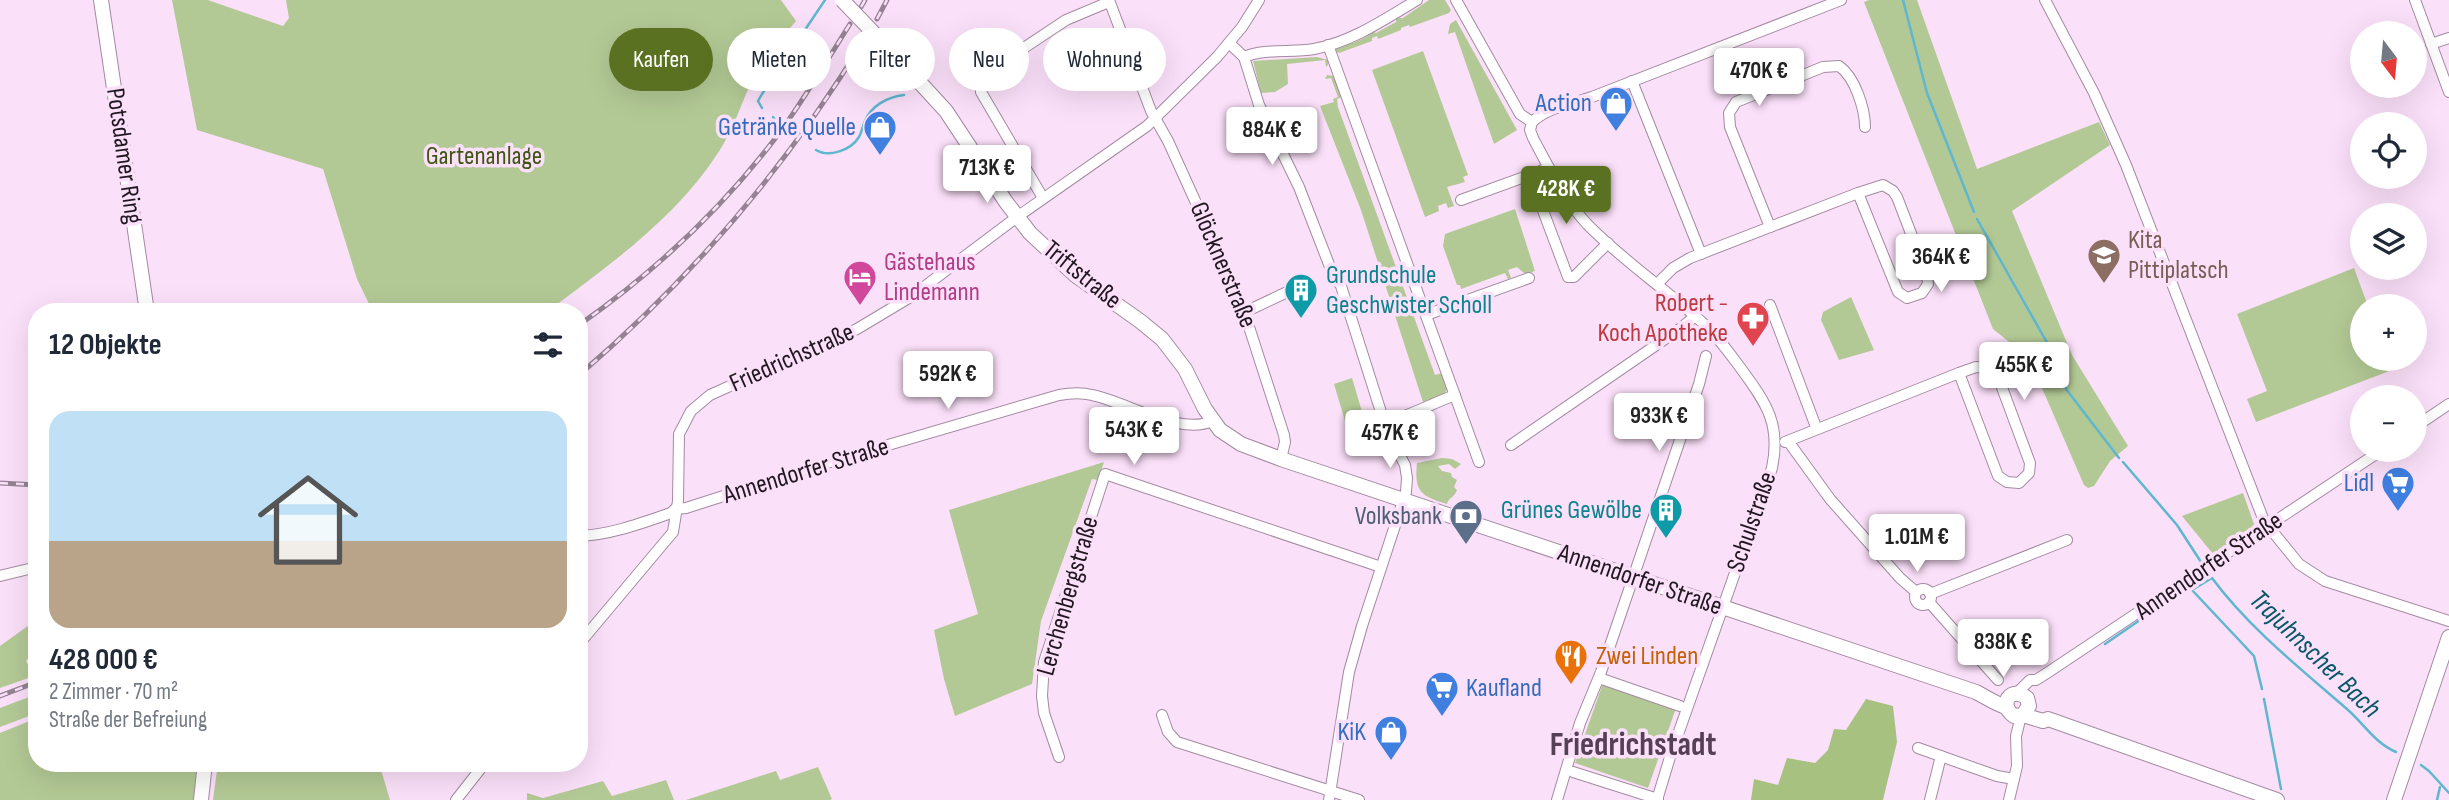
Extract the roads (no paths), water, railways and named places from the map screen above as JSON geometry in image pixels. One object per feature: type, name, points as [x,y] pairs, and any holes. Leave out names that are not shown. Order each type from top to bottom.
[{"type":"main road","name":"Potsdamer Ring","points":[[101,0],[146,303]]},
{"type":"main road","name":"Triftstraße","points":[[842,0],[946,111],[1017,217],[1037,239],[1075,275],[1162,339],[1185,369],[1213,421]]},
{"type":"main road","name":"Annendorfer Straße","points":[[1213,421],[1235,440],[1281,458],[1985,696],[1990,694],[2017,705],[2043,721],[2048,719],[2277,800]]},
{"type":"main road","points":[[2394,800],[2449,637]]},
{"type":"main road","points":[[201,800],[204,772]]},
{"type":"street","name":"Friedrichstraße","points":[[588,632],[673,531],[678,501],[679,434],[691,411],[703,399],[872,321],[912,296],[1043,198],[1134,136],[1229,43],[1259,0]]},
{"type":"street","points":[[1244,57],[1259,52],[1306,50],[1328,45],[1372,27],[1418,0]]},
{"type":"street","points":[[1456,0],[1510,99],[1520,114],[1532,122]]},
{"type":"street","points":[[1841,0],[1557,108],[1532,122],[1531,133],[1575,210],[1608,243],[1695,316],[1721,342],[1763,398],[1772,419],[1775,442],[1788,441],[1959,373],[1982,367],[1997,374],[2030,463],[2029,473],[2020,483],[2007,482],[1998,476],[1959,373]]},
{"type":"street","points":[[2045,0],[2086,76],[2126,165],[2268,526],[2291,556],[2316,577],[2339,587],[2449,621]]},
{"type":"street","points":[[2415,0],[2449,92]]},
{"type":"street","points":[[1043,198],[981,92],[980,78],[1066,20],[1109,1]]},
{"type":"street","name":"Glöcknerstraße","points":[[1109,1],[1155,118],[1168,141],[1245,312],[1284,435],[1281,458]]},
{"type":"street","points":[[2431,44],[2449,38]]},
{"type":"street","points":[[1229,43],[1244,57],[1259,105],[1307,204],[1330,267],[1341,286],[1384,423],[1407,472],[1404,500],[1349,673],[1330,796]]},
{"type":"street","points":[[1328,45],[1479,462]]},
{"type":"street","points":[[1770,227],[1730,127],[1729,113],[1736,102],[1823,67],[1839,66],[1849,76],[1865,116],[1865,127]]},
{"type":"street","points":[[1632,81],[1701,254]]},
{"type":"street","points":[[1461,200],[1549,168]]},
{"type":"street","points":[[1530,176],[1569,276],[1574,277],[1608,243]]},
{"type":"street","points":[[1657,284],[1678,264],[1858,193],[1883,185],[1893,191],[1928,279],[1926,289],[1917,296],[1908,298],[1898,292],[1858,193]]},
{"type":"street","points":[[1426,315],[1521,277]]},
{"type":"street","points":[[1245,312],[1304,284]]},
{"type":"street","points":[[1770,305],[1816,428]]},
{"type":"street","points":[[1511,445],[1695,316]]},
{"type":"street","points":[[1557,800],[1580,723],[1599,678],[1634,578],[1706,356]]},
{"type":"street","name":"Annendorfer Straße","points":[[588,534],[624,528],[671,513],[675,509],[686,508],[830,462],[1059,395],[1092,395],[1185,425],[1203,425],[1213,421]]},
{"type":"street","points":[[1384,423],[1418,412],[1455,395]]},
{"type":"street","points":[[2427,419],[2449,404]]},
{"type":"street","points":[[1788,441],[1830,499],[1900,578],[1916,592],[1923,589],[1998,680]]},
{"type":"street","name":"Schulstraße","points":[[1658,800],[1772,468],[1775,442]]},
{"type":"street","name":"Annendorfer Straße","points":[[2017,705],[2036,680],[2364,462]]},
{"type":"street","name":"Lerchenbergstraße","points":[[1059,757],[1042,696],[1044,662],[1105,474],[1381,567]]},
{"type":"street","points":[[1929,598],[2067,540]]},
{"type":"street","points":[[0,576],[28,569]]},
{"type":"street","points":[[1599,678],[1680,706]]},
{"type":"street","points":[[2009,800],[2014,779],[2017,736],[2013,732],[2017,705]]},
{"type":"street","points":[[1162,715],[1168,732],[1177,742],[1330,796],[1359,800]]},
{"type":"street","points":[[1918,748],[1997,776],[2014,779]]},
{"type":"street","points":[[1930,800],[1941,757]]},
{"type":"street","points":[[456,800],[478,772]]},
{"type":"street","points":[[1573,772],[1658,800]]},
{"type":"waterway","points":[[762,108],[758,101],[762,94],[825,0]]},
{"type":"waterway","name":"Trajuhnscher Bach","points":[[1903,0],[1927,93],[1974,212]]},
{"type":"waterway","points":[[816,150],[833,153],[851,146],[875,107],[886,100],[904,95]]},
{"type":"waterway","name":"Trajuhnscher Bach","points":[[1977,219],[2054,355],[2066,389],[2119,458]]},
{"type":"waterway","name":"Trajuhnscher Bach","points":[[2123,462],[2177,525],[2201,562]]},
{"type":"waterway","name":"Trajuhnscher Bach","points":[[2262,689],[2254,656],[2192,590],[2212,578],[2242,614],[2276,647],[2376,738],[2396,752]]},
{"type":"waterway","points":[[2182,591],[2191,589]]},
{"type":"waterway","points":[[2105,644],[2159,607]]},
{"type":"waterway","points":[[2264,699],[2281,789]]},
{"type":"waterway","name":"Trajuhnscher Bach","points":[[2421,765],[2449,793]]},
{"type":"waterway","points":[[2437,800],[2440,787]]},
{"type":"railway","points":[[861,7],[865,0]]},
{"type":"railway","points":[[877,19],[887,0]]},
{"type":"railway","points":[[588,318],[663,259],[738,183],[783,128],[850,24]]},
{"type":"railway","points":[[588,367],[660,300],[735,219],[803,132],[845,70]]},
{"type":"railway","points":[[0,483],[28,485]]},
{"type":"railway","points":[[0,696],[28,685]]},
{"type":"place","name":"Action","points":[[1616,133]]},
{"type":"place","name":"Getränke Quelle","points":[[880,157]]},
{"type":"place","name":"Kita Pittiplatsch","points":[[2104,285]]},
{"type":"place","name":"Gästehaus Lindemann","points":[[860,307]]},
{"type":"place","name":"Grundschule Geschwister Scholl","points":[[1301,320]]},
{"type":"place","name":"Robert - Koch Apotheke","points":[[1753,348]]},
{"type":"place","name":"Lidl","points":[[2398,513]]},
{"type":"place","name":"Grünes Gewölbe","points":[[1666,540]]},
{"type":"place","name":"Volksbank","points":[[1466,546]]},
{"type":"place","name":"Zwei Linden","points":[[1571,686]]},
{"type":"place","name":"Kaufland","points":[[1442,718]]},
{"type":"place","name":"KiK","points":[[1391,762]]},
{"type":"district","name":"Friedrichstadt","points":[[1633,745]]},
{"type":"park label","name":"Gartenanlage","points":[[484,156]]}]
